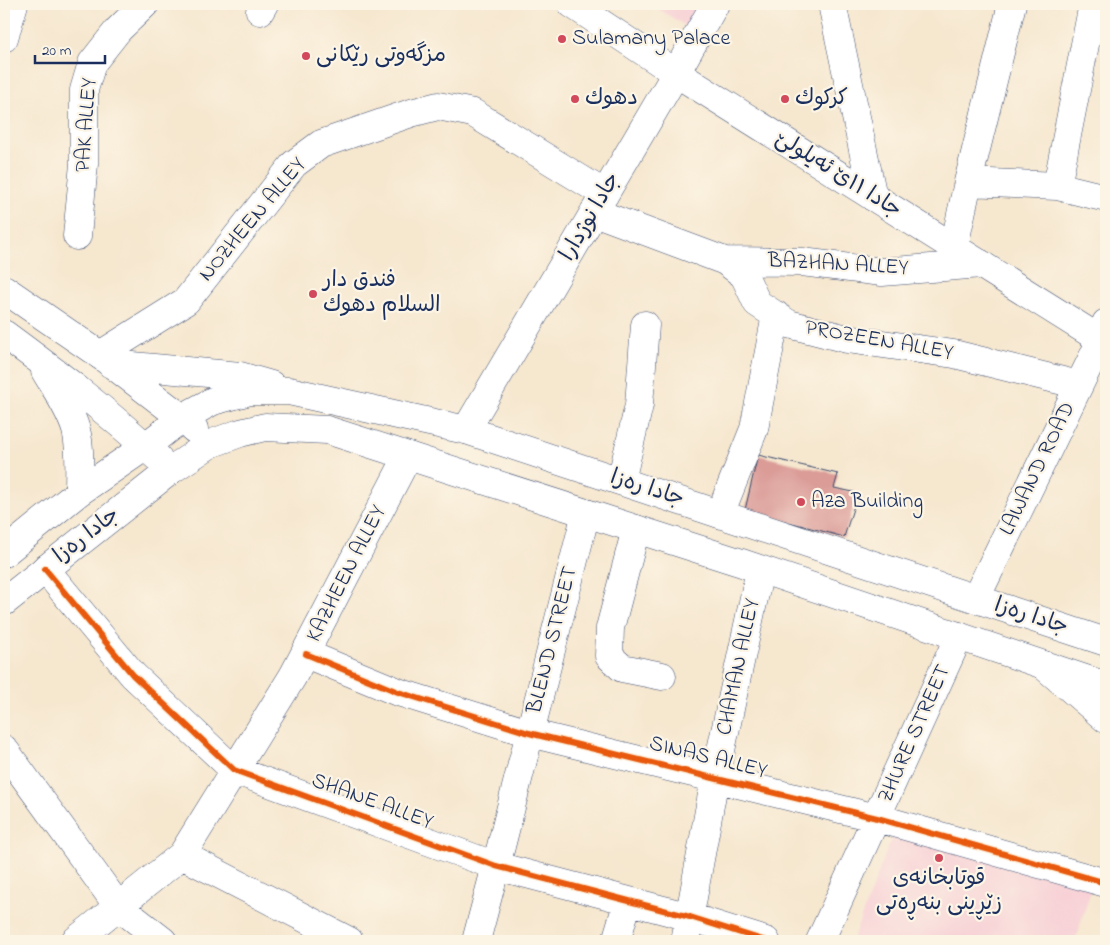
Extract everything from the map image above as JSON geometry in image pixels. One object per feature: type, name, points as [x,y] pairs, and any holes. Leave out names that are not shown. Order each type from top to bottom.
[{"type":"main road","points":[[4,38],[14,4]]},
{"type":"main road","name":"PAK ALLEY","points":[[77,236],[84,164],[84,90],[92,63],[118,30],[145,4]]},
{"type":"main road","name":"جادا ١١ێ ئه‌یلولێ","points":[[572,4],[676,73],[873,197],[981,264],[1104,335]]},
{"type":"main road","name":"جادا نوژدارا","points":[[466,430],[715,4]]},
{"type":"main road","points":[[832,4],[873,197]]},
{"type":"main road","points":[[954,247],[1012,4]]},
{"type":"main road","points":[[1057,186],[1093,4]]},
{"type":"main road","name":"NOZHEEN ALLEY","points":[[106,359],[186,301],[294,164],[321,144],[410,113],[438,106],[473,113],[599,203]]},
{"type":"main road","points":[[968,182],[1057,186],[1106,198]]},
{"type":"main road","name":"PROZEEN ALLEY","points":[[599,203],[725,260],[744,275],[757,303],[789,324],[847,338],[954,354],[1079,385]]},
{"type":"main road","name":"BAZHAN ALLEY","points":[[725,260],[802,262],[882,272],[981,264]]},
{"type":"main road","points":[[4,289],[106,359],[182,418],[210,444]]},
{"type":"main road","points":[[720,514],[754,429],[776,315]]},
{"type":"main road","points":[[621,481],[639,405],[645,325]]},
{"type":"main road","points":[[4,334],[124,427],[171,470]]},
{"type":"main road","name":"LAWAND ROAD","points":[[976,598],[1104,335]]},
{"type":"main road","points":[[36,358],[58,393],[76,430],[79,453],[79,492]]},
{"type":"main road","points":[[106,359],[240,376],[289,391]]},
{"type":"main road","name":"جادا ره‌زا","points":[[4,553],[79,492],[146,446],[182,418],[212,401],[250,391],[289,391],[466,430],[1106,642]]},
{"type":"main road","name":"جادا ره‌زا","points":[[4,602],[171,470],[210,444],[240,433],[265,427],[327,430],[636,529],[1106,686]]},
{"type":"main road","name":"KAZHEEN ALLEY","points":[[75,941],[182,855],[306,654],[408,456]]},
{"type":"main road","name":"BLEND STREET","points":[[476,941],[586,513]]},
{"type":"main road","points":[[636,529],[610,628],[609,656],[622,668],[662,676]]},
{"type":"main road","name":"SHANE ALLEY","points":[[45,569],[133,675],[234,770],[496,866],[628,901],[688,929],[766,941]]},
{"type":"main road","name":"CHAMAN ALLEY","points":[[688,929],[715,778],[760,570]]},
{"type":"main road","name":"ZHURE STREET","points":[[820,941],[959,636]]},
{"type":"main road","name":"SINAS ALLEY","points":[[306,654],[398,692],[529,732],[877,818],[1106,883]]},
{"type":"main road","points":[[1043,665],[1106,719]]},
{"type":"main road","points":[[4,749],[118,906],[163,941]]},
{"type":"main road","points":[[182,855],[349,941]]},
{"type":"main road","points":[[616,941],[628,901]]},
{"type":"shaded area","points":[[651,4],[700,4],[687,27]]},
{"type":"shaded area","name":"قوتابخانەی زێڕینی بنەڕەتی","points":[[895,829],[1092,887],[1075,941],[852,941]]},
{"type":"building","name":"Aza Building","points":[[758,455],[838,474],[834,488],[858,493],[844,537],[745,510]]},
{"type":"cycle path","points":[[45,569],[133,675],[234,770],[496,866],[690,917],[766,941]]},
{"type":"cycle path","points":[[306,654],[398,692],[529,733],[877,818],[1106,883]]},
{"type":"place","name":"Sulamany Palace","points":[[562,39]]},
{"type":"place","name":"مزگەوتی رێکانی","points":[[306,56]]},
{"type":"place","name":"دهوك","points":[[575,99]]},
{"type":"place","name":"كركوك","points":[[785,99]]},
{"type":"place","name":"فندق دار السلام دهوك","points":[[313,294]]},
{"type":"place","name":"Aza Building","points":[[801,502]]},
{"type":"place","name":"قوتابخانەی زێڕینی بنەڕەتی","points":[[939,858]]}]
